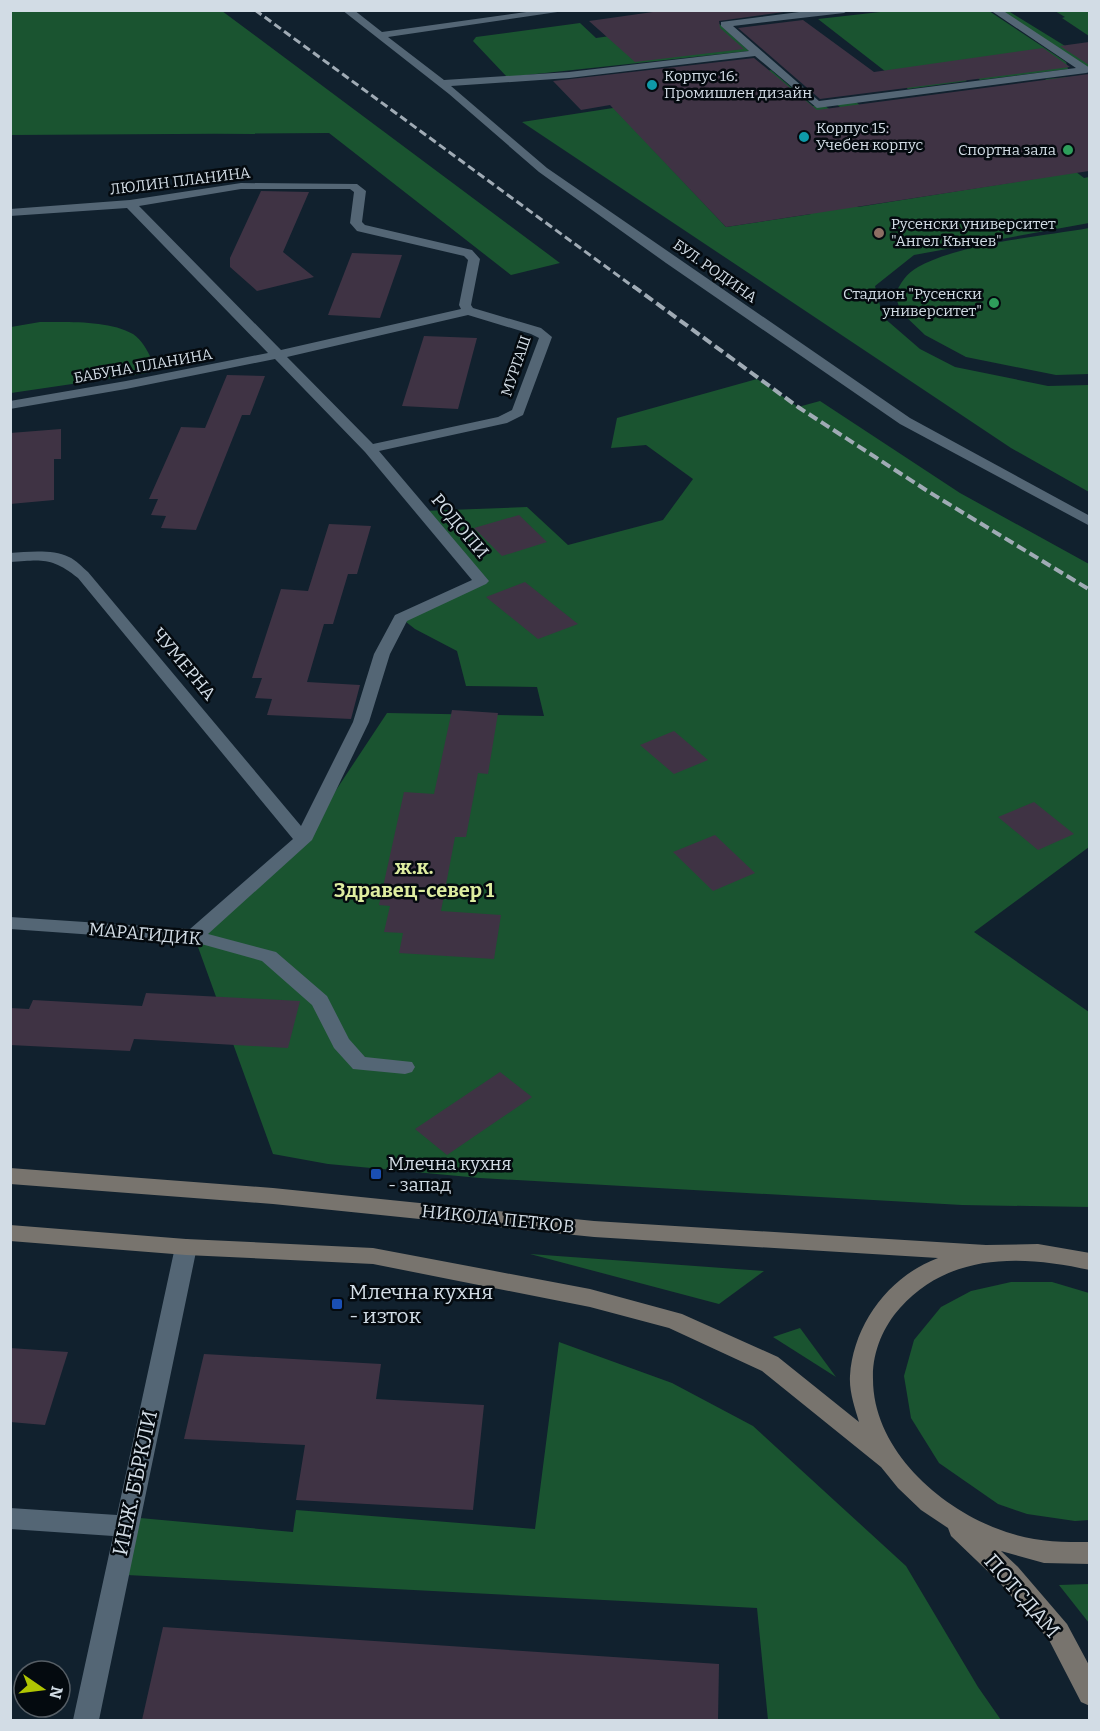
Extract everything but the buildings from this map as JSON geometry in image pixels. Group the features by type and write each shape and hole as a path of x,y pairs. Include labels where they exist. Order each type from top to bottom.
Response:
{"main road":[{"name":"НИКОЛА ПЕТКОВ","path":"10,1176 273,1196 594,1228 986,1253"},
{"path":"10,1233 373,1257 590,1298 674,1320 770,1364 888,1460 911,1486 939,1510 989,1538 1044,1552 1089,1553"},
{"path":"888,1460 868,1419 861,1378 867,1339 886,1306 915,1278 954,1260 986,1253 1020,1251 1089,1256"},
{"path":"1056,1254 1089,1262"},
{"name":"ПОТСДАМ","path":"939,1510 1009,1575 1058,1632 1089,1694"}],"street":[{"name":"БУЛ. РОДИНА","path":"347,10 441,83 543,170 896,415 1089,522"},
{"path":"382,35 566,10"},
{"path":"844,10 724,24 817,105 1088,72"},
{"path":"995,10 1088,72"},
{"path":"441,83 569,75 756,53"},
{"name":"ЛЮЛИН ПЛАНИНА","path":"10,213 130,204 241,186 353,186 360,191 356,223 361,228 452,248 468,253 474,259 465,304 468,311"},
{"name":"РОДОПИ","path":"130,204 370,449 481,581 401,618 382,654 361,722 303,840 194,936"},
{"name":"БАБУНА ПЛАНИНА","path":"10,405 138,385 281,356 468,311"},
{"name":"МУРГАШ","path":"370,449 502,420 518,412 546,337 536,331 468,311"},
{"name":"ЧУМЕРНА","path":"10,558 38,556 63,560 83,575 191,702 303,840"},
{"name":"МАРАГИДИК","path":"10,923 194,936 269,956 320,1001 341,1043 360,1064 405,1067"},
{"name":"ИНЖ. БЪРКЛИ","path":"86,1720 186,1246"},
{"path":"10,1518 126,1526"}],"green space":[{"path":"898,10 989,11 1066,62 1068,69 980,80 971,72 958,74 967,81 908,89 818,19"},
{"path":"10,11 222,11 560,263 511,275 329,133 11,135"},
{"path":"998,11 1013,11 1010,12 1083,57 1081,58 1089,64 1089,72"},
{"path":"1055,11 1089,11 1089,36 1062,18 1065,17"},
{"path":"716,21 749,51 507,77 473,41 476,37 580,23 596,38"},
{"path":"771,70 813,106 824,105 841,118 852,116 836,104 856,102 868,112 1069,97 1045,79 1081,76 1089,81 1089,113 1087,111 1012,123 1084,178 1089,177 1089,223 914,255 875,286 883,317 920,349 955,367 1048,386 1089,385 1089,492 1011,448 522,122 626,106","holes":["646,142 811,213 811,214 726,227","801,156 1052,176 858,207"]},
{"name":"Стадион \"Русенски университет\"","path":"1089,228 1089,374 1056,375 966,357 925,335 901,312 895,295 907,275 918,267 978,246"},
{"path":"40,322 100,324 123,329 142,342 152,360 147,373 11,393 11,327"},
{"path":"757,379 798,407 820,401 960,493 1089,564 1089,847 974,932 1089,1012 1089,1207 962,1205 480,1178 328,1164 273,1154 194,936 303,840 387,713 544,716 537,687 466,686 457,651 415,629 401,618 481,581 423,511 527,507 568,545 663,520 693,479 646,445 611,448 617,418"},
{"path":"530,1254 764,1271 719,1304"},
{"path":"1011,1282 1052,1282 1089,1293 1089,1520 1075,1521 1027,1514 998,1504 939,1463 911,1418 904,1376 914,1340 941,1307 971,1291"},
{"path":"800,1328 836,1377 773,1337"},
{"path":"559,1342 672,1383 753,1426 906,1566 978,1687 1001,1720 768,1720 757,1608 127,1575 140,1518 293,1532 296,1510 535,1529"},
{"path":"1090,1584 1089,1623 1059,1585"}],"railway":[{"path":"255,10 635,288"},
{"path":"633,286 798,407 929,492 1090,590"}],"place":[{"name":"Корпус 16: Промишлен дизайн","path":"652,85"},
{"name":"Корпус 15: Учебен корпус","path":"804,137"},
{"name":"Спортна зала","path":"1068,150"},
{"name":"Русенски университет \"Ангел Кънчев\"","path":"879,233"},
{"name":"Стадион \"Русенски университет\"","path":"994,303"},
{"name":"Млечна кухня - запад","path":"376,1174"},
{"name":"Млечна кухня - изток","path":"337,1304"}],"district":[{"name":"ж.к. Здравец-север 1","path":"414,878"}]}
